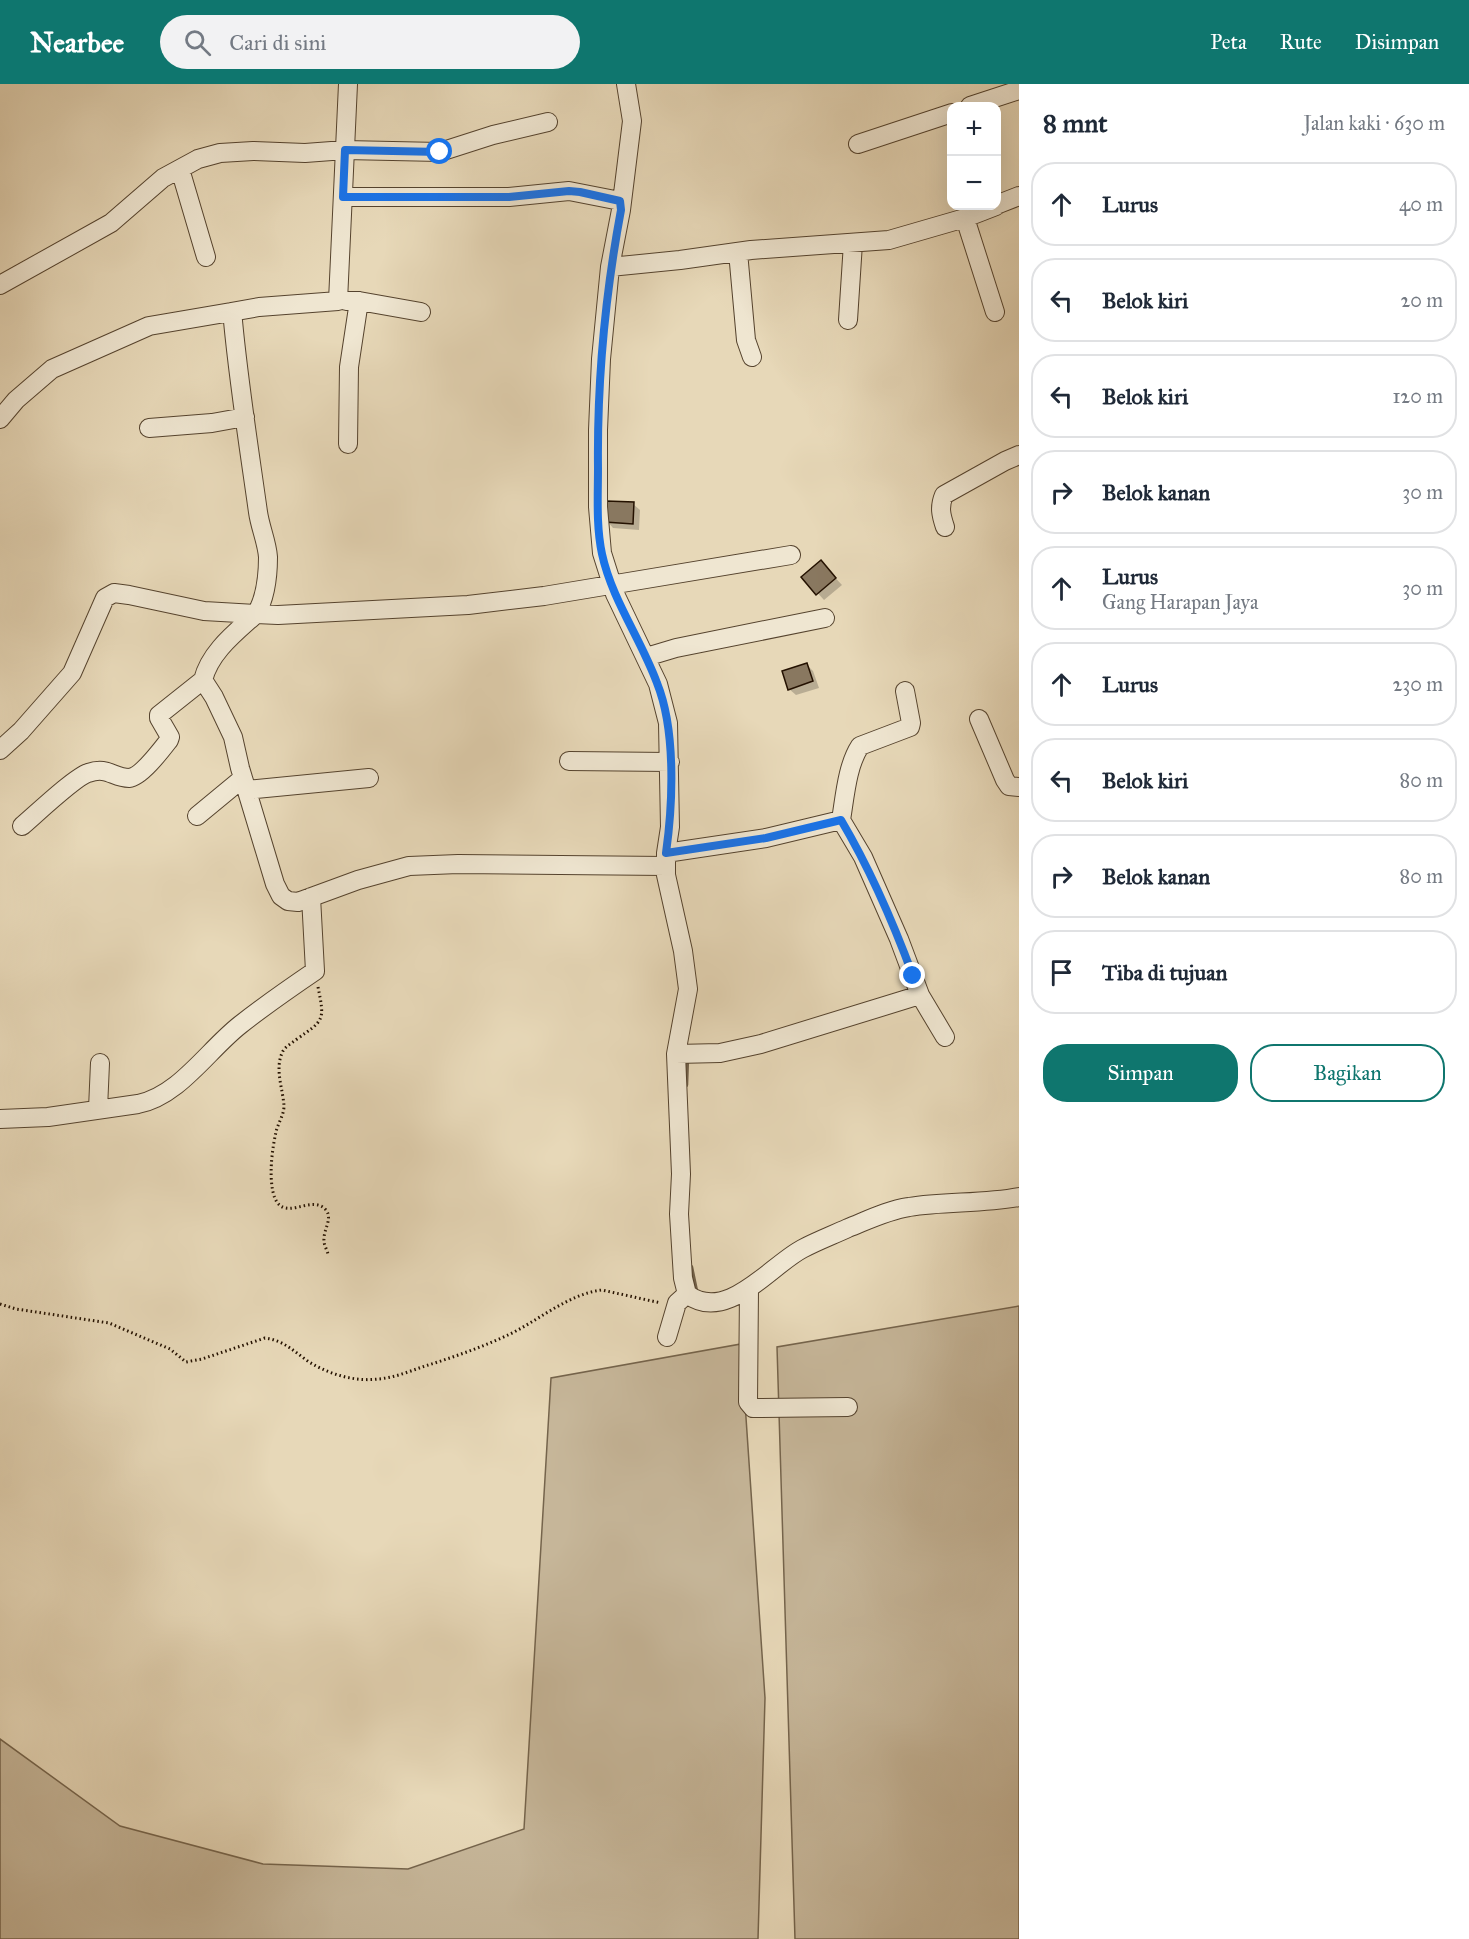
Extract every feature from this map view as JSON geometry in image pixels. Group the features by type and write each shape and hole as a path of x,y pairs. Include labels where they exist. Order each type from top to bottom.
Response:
{"street":[{"path":"339,301 348,84"},
{"path":"626,84 632,121 625,183 620,201 621,210 610,267 603,341 598,418 598,507 602,553 612,583 658,684 668,723 670,827 666,875 683,951 688,989 676,1054 681,1163 679,1214 682,1298 667,1337"},
{"path":"982,102 1019,90"},
{"path":"858,144 947,113"},
{"path":"0,285 111,224 164,178 198,159 220,153 252,151 440,152 493,135 548,122"},
{"path":"180,169 206,257"},
{"path":"343,197 509,197 569,191 620,201"},
{"path":"1001,203 1019,196"},
{"path":"610,267 738,252 889,240 965,218 984,210"},
{"path":"965,218 995,312"},
{"path":"848,320 853,243"},
{"path":"738,252 746,340 752,357"},
{"path":"0,419 15,400 52,369 149,326 259,307 339,301 359,301 421,312"},
{"path":"348,444 349,367 359,301"},
{"path":"22,826 85,773 107,770 129,778 158,756 170,740 159,715 203,680 207,667 226,641 256,614 264,600 268,555 258,515 238,381 231,312"},
{"path":"149,428 212,423 245,417"},
{"path":"945,526 940,513 944,495 1005,460 1019,455"},
{"path":"0,750 21,731 72,673 105,598 114,593 204,611 256,614 300,614 468,605 544,596 791,555"},
{"path":"646,657 676,648 825,618"},
{"path":"203,680 214,697 233,737 275,884 281,896 288,902 298,902 358,880 409,866 666,860 841,820"},
{"path":"905,691 910,727 860,746 851,771 841,820 863,857 899,939 920,995 945,1037"},
{"path":"979,719 1005,780 1009,786 1019,787"},
{"path":"569,761 670,762"},
{"path":"197,816 245,784 369,778"},
{"path":"0,1119 48,1117 138,1104 158,1098 192,1071 238,1026 315,970 311,897"},
{"path":"676,1054 720,1053 761,1044 920,995"},
{"path":"98,1108 99,1064"},
{"path":"682,1298 726,1300 749,1289 801,1249 886,1213 910,1207 1019,1197"},
{"path":"749,1289 748,1402 753,1408 848,1407"}],"path":[{"path":"315,970 323,1010 321,1020 288,1045 283,1052 280,1067 284,1109 276,1132 271,1179 276,1201 282,1208 314,1205 322,1206 327,1211 328,1220 324,1242 328,1254"},
{"path":"0,1304 16,1309 110,1323 170,1349 186,1362 265,1338 275,1340 330,1373 357,1380 379,1380 471,1350 508,1335 579,1296 593,1291 602,1290 670,1305 682,1298"}],"shaded area":[{"path":"1019,1306 1019,1939 795,1939 777,1347"},
{"path":"741,1344 765,1698 758,1939 0,1939 0,1739 120,1826 263,1864 408,1869 524,1829 551,1378"}],"building":[{"path":"606,501 634,502 633,524 605,522"},
{"path":"821,560 836,578 816,595 801,577"},
{"path":"807,663 813,681 788,690 782,671"}],"waterway":[{"path":"686,1085 687,1058"},
{"path":"691,1267 696,1291"}],"route":[{"path":"440,152 345,150 343,197 509,197 569,191 620,201 621,210 610,267 601,359 598,507 602,553 615,594 658,684 668,723 670,827 666,853 766,838 841,820 863,857 913,976"}]}
